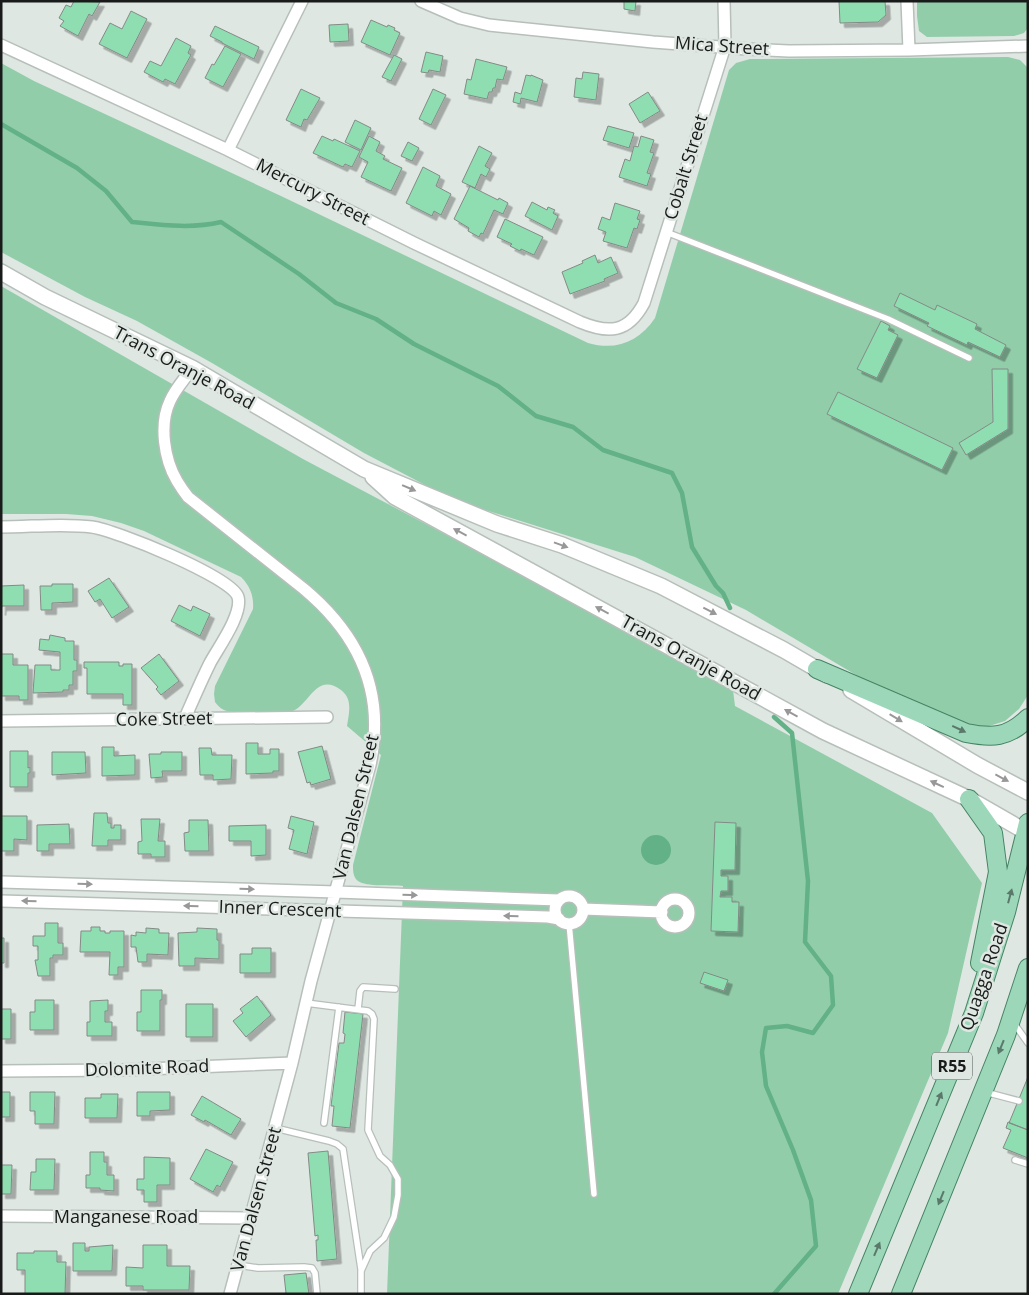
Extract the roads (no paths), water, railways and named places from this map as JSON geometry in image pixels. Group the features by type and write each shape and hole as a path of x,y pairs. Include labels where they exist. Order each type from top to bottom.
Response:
{"main road":[{"name":"Trans Oranje Road","path":"1,272 45,296 192,368 364,469 497,524 562,545 661,586 732,622 817,669 914,728 1028,792"},
{"name":"Trans Oranje Road","path":"364,469 395,497 823,731 969,799 1027,829"},
{"path":"817,669 966,733 982,736 1000,736 1014,730 1028,718"},
{"path":"969,799 993,833 998,872 981,958 974,1013"},
{"name":"Quagga Road","path":"858,1294 974,1013 1006,912 1027,829"},
{"name":"R55","path":"901,1294 984,1091 1028,968"}],"street":[{"path":"228,150 302,1"},
{"name":"Mica Street","path":"421,1 460,18 489,25 653,42 789,51 1028,46"},
{"name":"Cobalt Street","path":"626,325 634,320 644,303 725,46 724,1"},
{"path":"907,1 908,50"},
{"name":"Mercury Street","path":"1,46 228,150 414,243 580,322 610,330 626,325"},
{"name":"Van Dalsen Street","path":"192,368 171,399 165,417 166,453 177,481 188,497 318,601 352,641 370,688 375,722 373,750 230,1294"},
{"path":"1,527 82,526 108,530 207,572 222,581 236,594 238,604 232,623 211,662 185,718"},
{"name":"Coke Street","path":"1,721 328,717"},
{"name":"Inner Crescent","path":"1,882 559,900"},
{"path":"567,896 580,901 583,909 580,918 573,923 564,921 556,909 559,900 567,896"},
{"name":"Inner Crescent","path":"1,901 548,917 564,921"},
{"path":"583,909 662,912"},
{"name":"Dolomite Road","path":"1,1070 122,1070 292,1063"},
{"name":"Manganese Road","path":"1,1216 251,1218"}],"lane":[{"path":"666,232 888,319 969,358"},
{"path":"564,921 594,1194"},
{"path":"358,1009 360,991 363,986 395,989"},
{"path":"306,1003 368,1011 374,1018 368,1130 380,1156 390,1165 398,1179 394,1217 384,1238 370,1251 361,1272"},
{"path":"324,1123 339,1007"},
{"path":"1011,1019 1028,1043"},
{"path":"984,1091 1019,1100"},
{"path":"275,1128 330,1141 343,1149 361,1272 361,1294"},
{"path":"1015,1160 1028,1164"},
{"path":"238,1264 258,1268 312,1268 315,1273 317,1294"}],"waterway":[{"path":"1,124 77,168 106,191 132,222 188,226 221,222 299,274 336,303 376,319 414,344 498,386 536,416 573,427 603,450 672,473 682,493 692,547 716,586 723,593 730,608"},
{"path":"774,717 792,733 808,881 805,942 831,976 833,1005 813,1033 787,1026 766,1028 762,1052 766,1086 793,1150 811,1200 816,1246 774,1294"}]}
